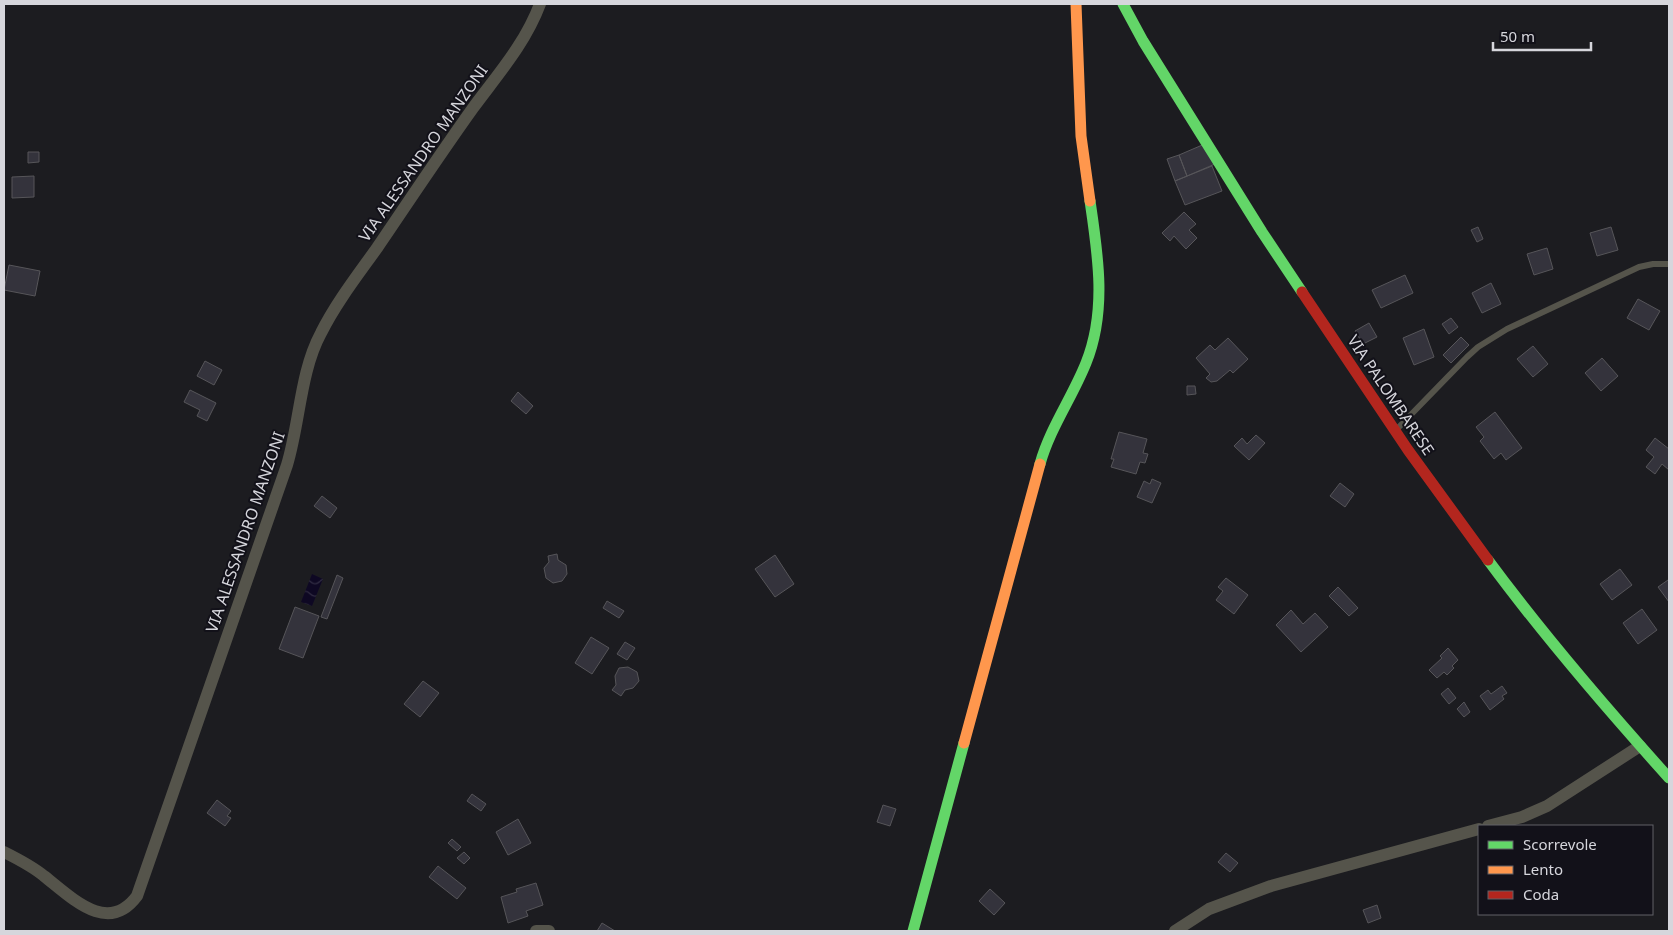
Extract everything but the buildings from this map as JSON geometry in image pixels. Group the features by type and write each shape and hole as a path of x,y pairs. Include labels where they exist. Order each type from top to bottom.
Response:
{"street":[{"name":"VIA ALESSANDRO MANZONI","path":"4,852 26,863 45,876 83,913 97,923 108,924 114,922 125,915 132,906 290,456 308,366 317,341 336,308 439,157 521,44 530,29 540,4"},
{"path":"913,931 1043,453 1054,424 1087,360 1095,334 1099,308 1099,257 1081,130 1076,4"},
{"name":"VIA PALOMBARESE","path":"1123,4 1143,41 1247,208 1395,431 1515,597 1669,778"},
{"path":"1492,825 1522,817 1547,806 1640,746"},
{"path":"1175,931 1210,910 1271,886 1478,829"},
{"path":"536,931 549,931"}],"lane":[{"path":"1395,431 1467,357 1500,332 1639,267 1653,264 1669,264"}],"water":[{"path":"312,574 323,579 312,606 301,602"}],"traffic: fast":[{"path":"1123,4 1143,41 1262,232 1302,292"},
{"path":"1040,464 1049,438 1086,363 1097,323 1099,303 1098,262 1090,201"},
{"path":"1488,560 1576,671 1669,778"},
{"path":"913,931 964,743"}],"traffic: slow":[{"path":"1076,4 1081,136 1090,201"},
{"path":"964,743 1040,464"}],"traffic: jam":[{"path":"1302,292 1408,450 1488,560"}]}
